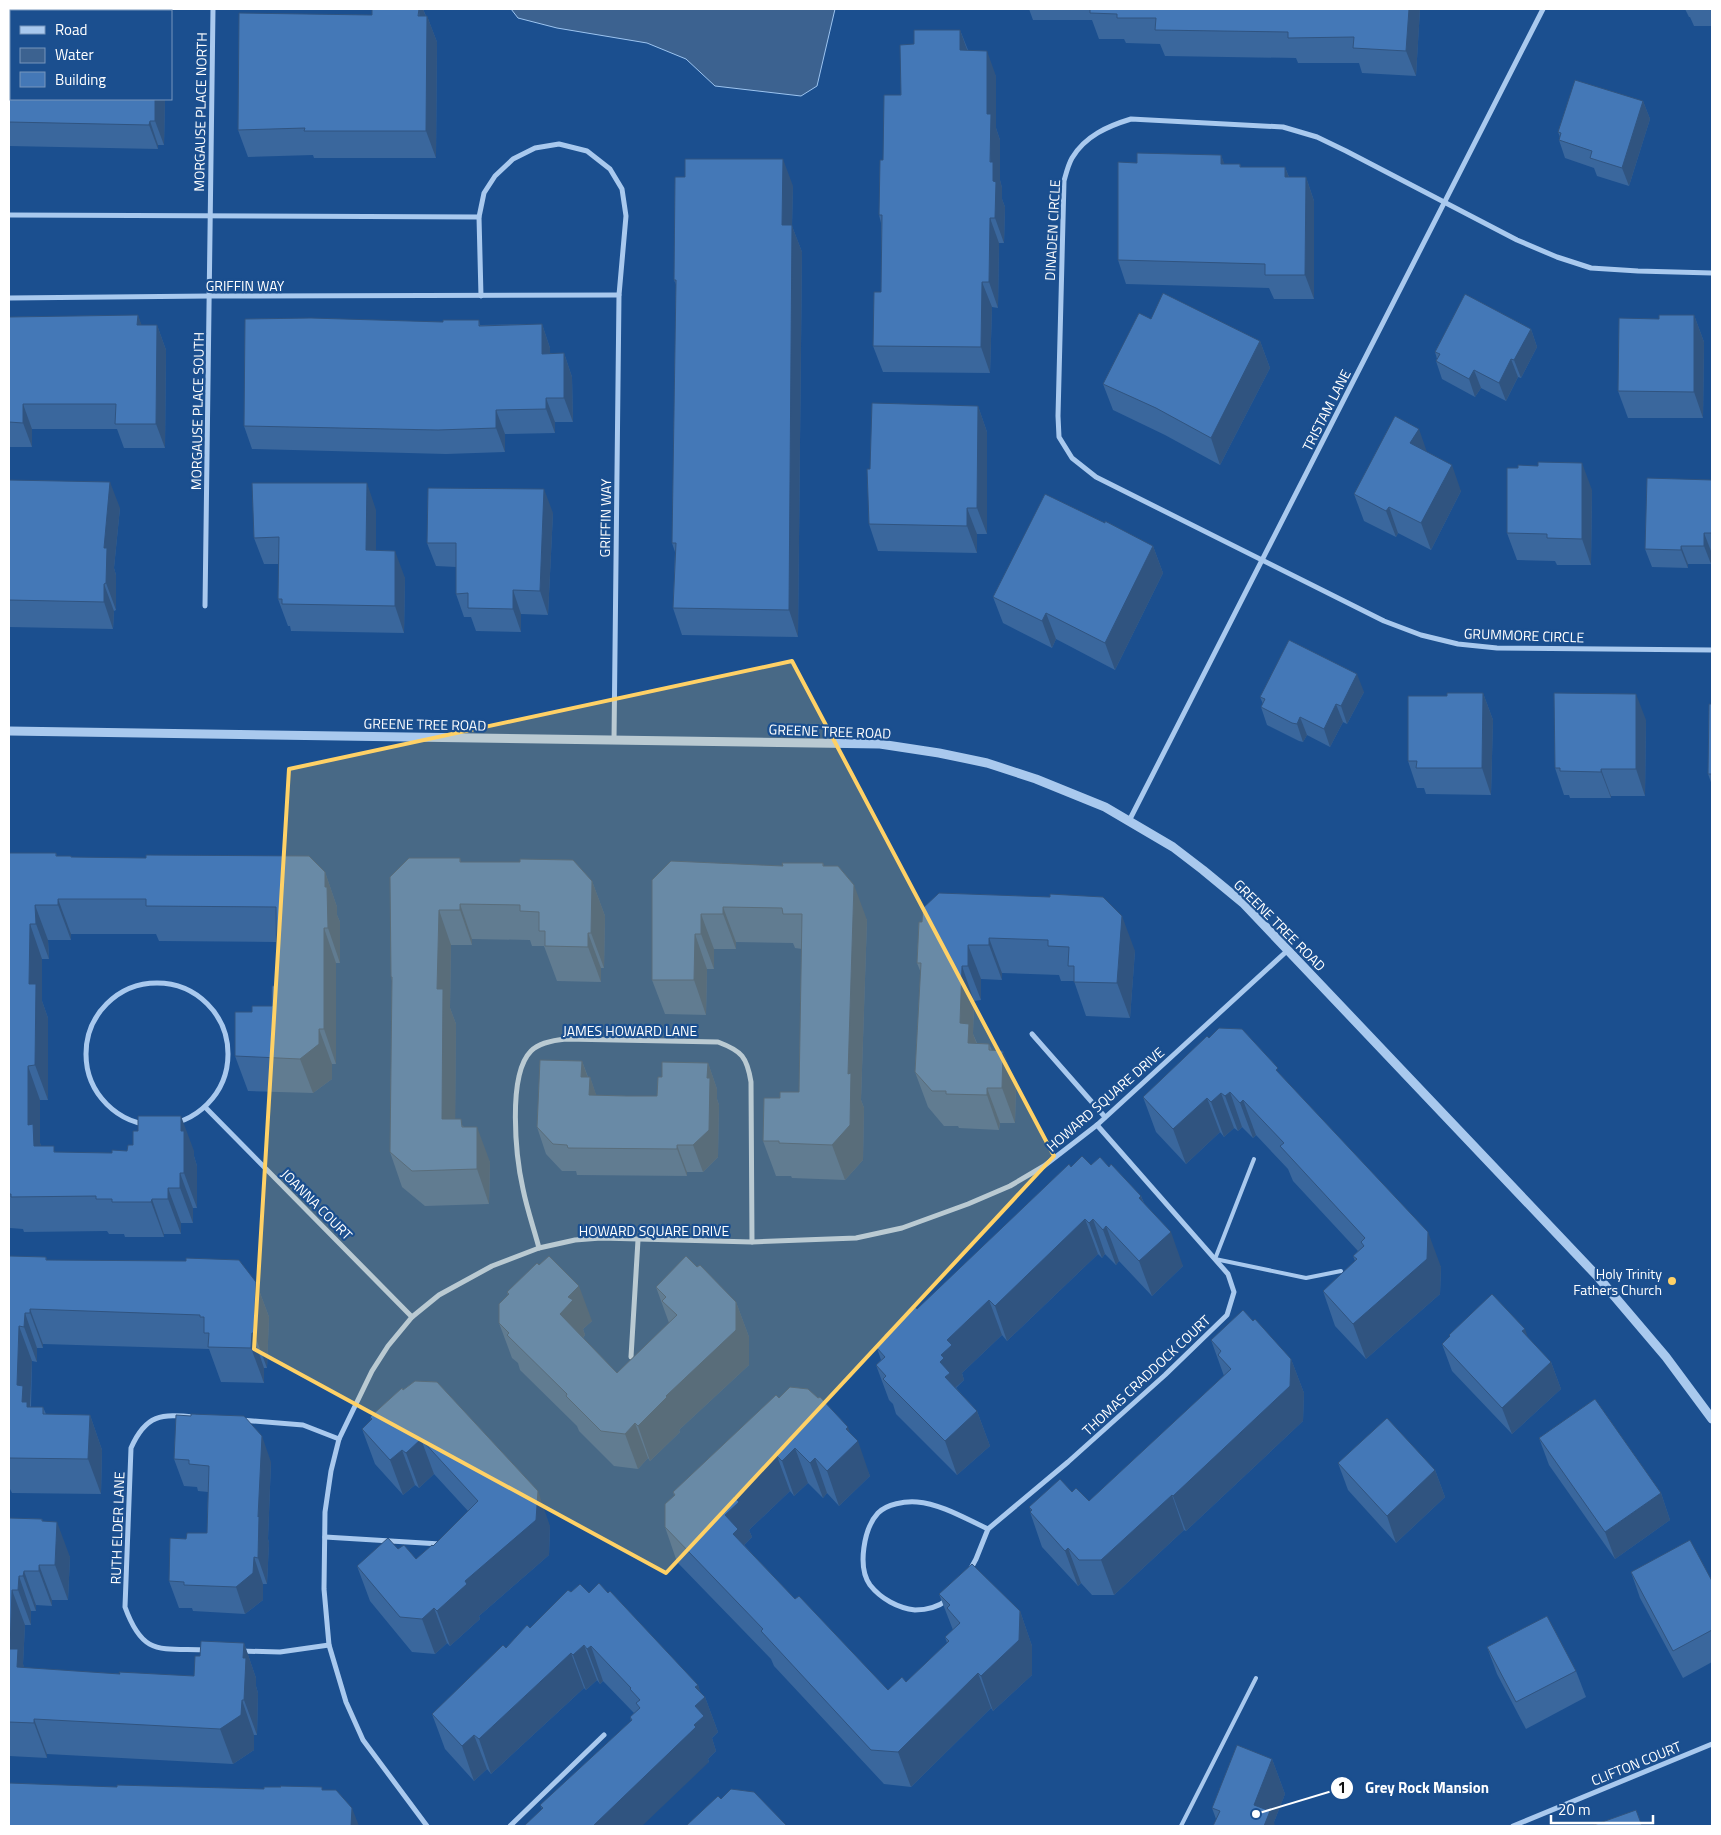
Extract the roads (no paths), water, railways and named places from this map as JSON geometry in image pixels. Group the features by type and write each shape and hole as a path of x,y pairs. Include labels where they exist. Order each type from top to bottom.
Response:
{"street":[{"name":"MORGAUSE PLACE NORTH","path":"210,216 213,9"},
{"name":"TRISTAM LANE","path":"1129,821 1543,9"},
{"name":"DINADEN CIRCLE","path":"1262,560 1096,477 1072,458 1059,437 1064,181 1072,158 1088,138 1111,125 1131,119 1283,127 1318,137 1444,202"},
{"name":"GRIFFIN WAY","path":"481,296 479,217 484,193 495,176 514,160 535,148 559,144 588,152 610,168 622,189 626,216 619,295 614,740"},
{"path":"1444,202 1517,240 1557,257 1590,268 1712,273"},
{"path":"9,215 479,217"},
{"name":"MORGAUSE PLACE SOUTH","path":"205,606 210,216"},
{"name":"GRIFFIN WAY","path":"9,298 619,295"},
{"name":"GRUMMORE CIRCLE","path":"1262,560 1384,621 1422,635 1458,644 1497,648 1712,650"},
{"name":"GREENE TREE ROAD","path":"9,731 880,744 939,752 987,763 1036,779 1105,806 1174,847 1243,903 1598,1277 1666,1357 1712,1419"},
{"name":"HOWARD SQUARE DRIVE","path":"427,1826 363,1740 346,1702 330,1645 324,1589 326,1512 331,1471 339,1439 372,1371 388,1346 412,1317 439,1295 492,1266 539,1248 575,1240 601,1238 794,1242 856,1238 902,1228 968,1204 1010,1186 1044,1166 1097,1125 1288,950"},
{"path":"146,982 177,985 207,1002 223,1027 228,1052 223,1081 205,1107 178,1123 145,1125 109,1109 88,1077 89,1027 112,996 146,982"},
{"path":"1032,1034 1105,1117"},
{"name":"JAMES HOWARD LANE","path":"539,1248 523,1190 518,1157 515,1107 518,1081 522,1064 531,1050 549,1041 566,1038 718,1042 733,1047 741,1054 748,1066 751,1082 752,1242"},
{"name":"JOANNA COURT","path":"205,1107 412,1317"},
{"name":"THOMAS CRADDOCK COURT","path":"968,1573 988,1529 1068,1462 1166,1375 1227,1315 1234,1292 1228,1274 1097,1125"},
{"path":"631,1357 638,1240"},
{"name":"RUTH ELDER LANE","path":"199,1417 171,1415 151,1420 139,1431 131,1448 125,1607 132,1628 143,1641 158,1648 214,1650"},
{"path":"237,1420 304,1425 339,1439"},
{"path":"949,1598 925,1610 904,1609 885,1600 869,1583 864,1564 864,1544 879,1512 893,1504 916,1502 939,1506 988,1529"},
{"path":"325,1537 440,1544"},
{"path":"233,1650 280,1652 330,1645"},
{"path":"510,1826 604,1735"},
{"name":"CLIFTON COURT","path":"1513,1826 1712,1744"}],"lane":[{"path":"1254,1160 1215,1259 1306,1278 1341,1271"},
{"path":"1181,1826 1256,1678"}],"water":[{"path":"511,9 835,9 817,86 801,96 715,86 686,59 647,43 557,28 518,18"}],"place":[{"name":"Holy Trinity Fathers Church","path":"1672,1281"},
{"name":"Grey Rock Mansion","path":"1256,1814"}]}
